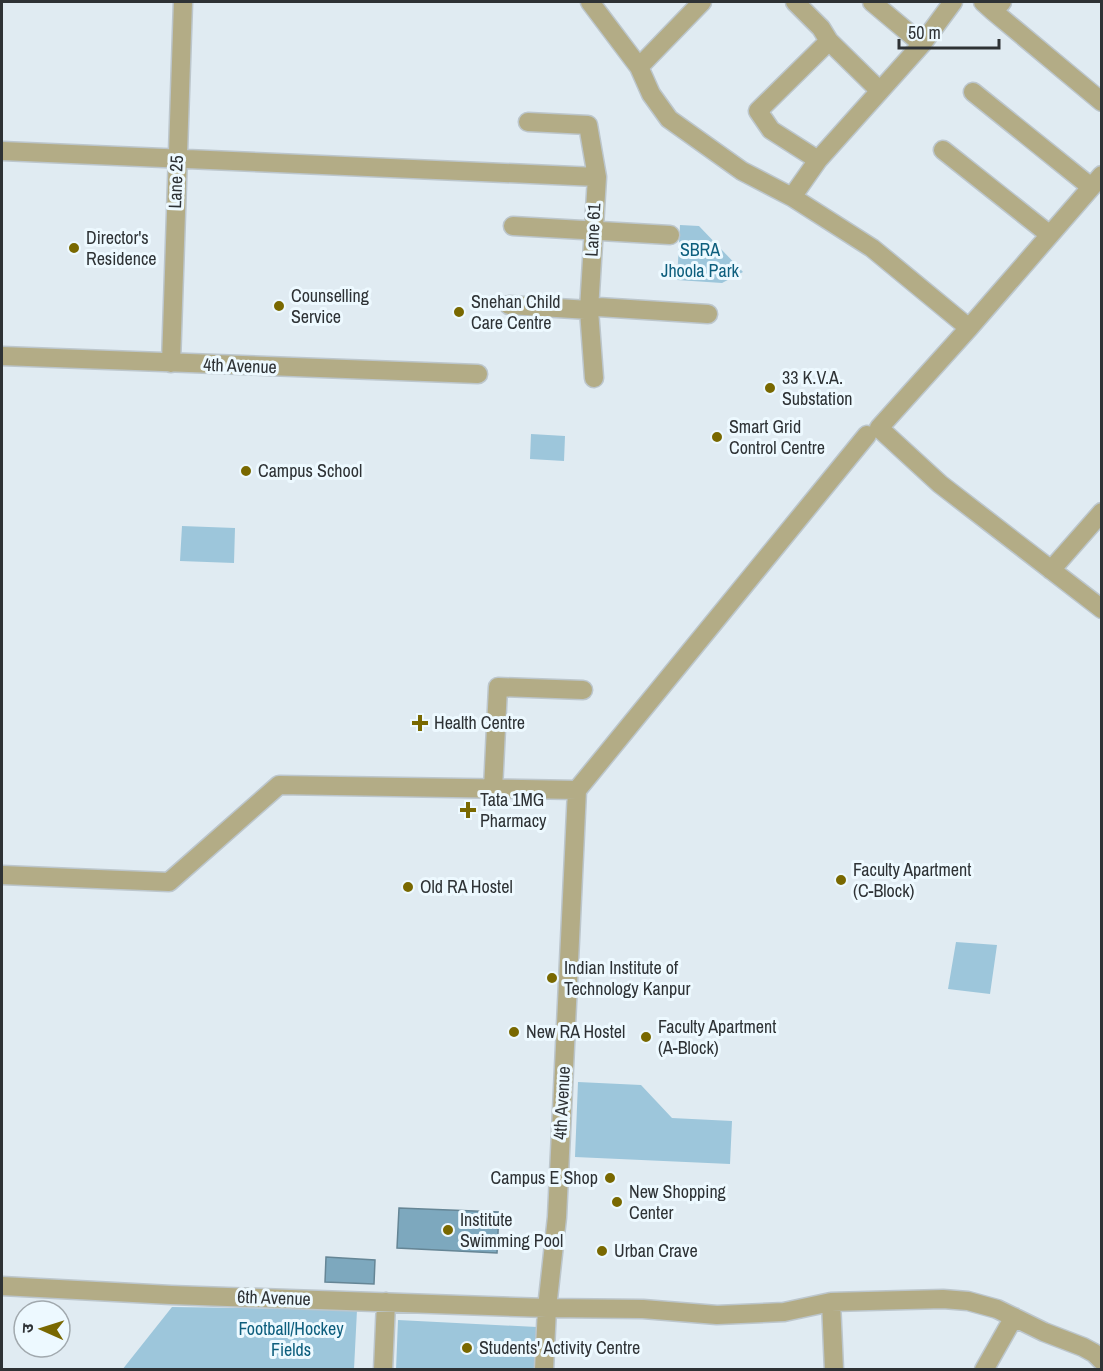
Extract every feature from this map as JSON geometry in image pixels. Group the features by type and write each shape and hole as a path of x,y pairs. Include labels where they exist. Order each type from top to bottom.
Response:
{"street":[{"name":"Lane 25","path":"171,363 183,2"},
{"path":"590,2 639,67 651,94 669,119 742,171 792,196 872,248 969,328"},
{"path":"639,67 702,2"},
{"path":"795,2 821,28 829,41 880,92"},
{"path":"872,2 922,44"},
{"path":"792,196 818,160 922,44 953,2"},
{"path":"993,5 1101,102"},
{"path":"818,160 771,130 758,111 829,41"},
{"path":"973,92 1096,181 879,428 940,484 1101,609"},
{"path":"528,122 588,125 597,177"},
{"path":"943,150 1050,236"},
{"name":"Lane 61","path":"2,151 597,177 589,310 594,378"},
{"path":"513,226 670,235"},
{"path":"509,305 589,310 598,307 708,314"},
{"name":"4th Avenue","path":"2,356 478,374"},
{"path":"2,875 169,882 279,785 577,790 867,435"},
{"path":"1051,570 1101,512"},
{"path":"493,789 498,687 583,690"},
{"name":"4th Avenue","path":"544,1370 547,1308 557,1217 577,790"},
{"name":"6th Avenue","path":"2,1286 171,1295 547,1308 642,1309 717,1315 784,1312 831,1302 943,1299 968,1301 997,1309 1099,1353"},
{"path":"383,1370 386,1302"},
{"path":"831,1302 834,1370"},
{"path":"984,1370 1014,1317"}],"green space":[{"name":"SBRA Jhoola Park","path":"680,225 699,226 743,272 722,283 677,280"},
{"path":"531,434 565,436 564,461 530,459"},
{"path":"182,526 235,528 234,563 180,561"},
{"path":"956,942 997,945 990,994 948,989"},
{"path":"578,1082 641,1085 672,1118 732,1121 730,1164 575,1157"},
{"name":"Football/Hockey Fields","path":"172,1307 357,1310 354,1369 122,1370"},
{"name":"Students' Activity Centre","path":"398,1320 537,1327 536,1369 396,1370"}],"shaded area":[{"name":"Institute Swimming Pool","path":"399,1208 499,1212 497,1253 397,1248"},
{"path":"326,1257 375,1260 374,1284 325,1282"}],"place":[{"name":"Director's Residence","path":"74,248"},
{"name":"Counselling Service","path":"279,306"},
{"name":"Snehan Child Care Centre","path":"459,312"},
{"name":"33 K.V.A. Substation","path":"770,388"},
{"name":"Smart Grid Control Centre","path":"717,437"},
{"name":"Campus School","path":"246,471"},
{"name":"Health Centre","path":"420,723"},
{"name":"Tata 1MG Pharmacy","path":"468,810"},
{"name":"Faculty Apartment (C-Block)","path":"841,880"},
{"name":"Old RA Hostel","path":"408,887"},
{"name":"Indian Institute of Technology Kanpur","path":"552,978"},
{"name":"New RA Hostel","path":"514,1032"},
{"name":"Faculty Apartment (A-Block)","path":"646,1037"},
{"name":"Campus E Shop","path":"610,1178"},
{"name":"New Shopping Center","path":"617,1202"},
{"name":"Institute Swimming Pool","path":"448,1230"},
{"name":"Urban Crave","path":"602,1251"},
{"name":"Students' Activity Centre","path":"467,1348"}]}
